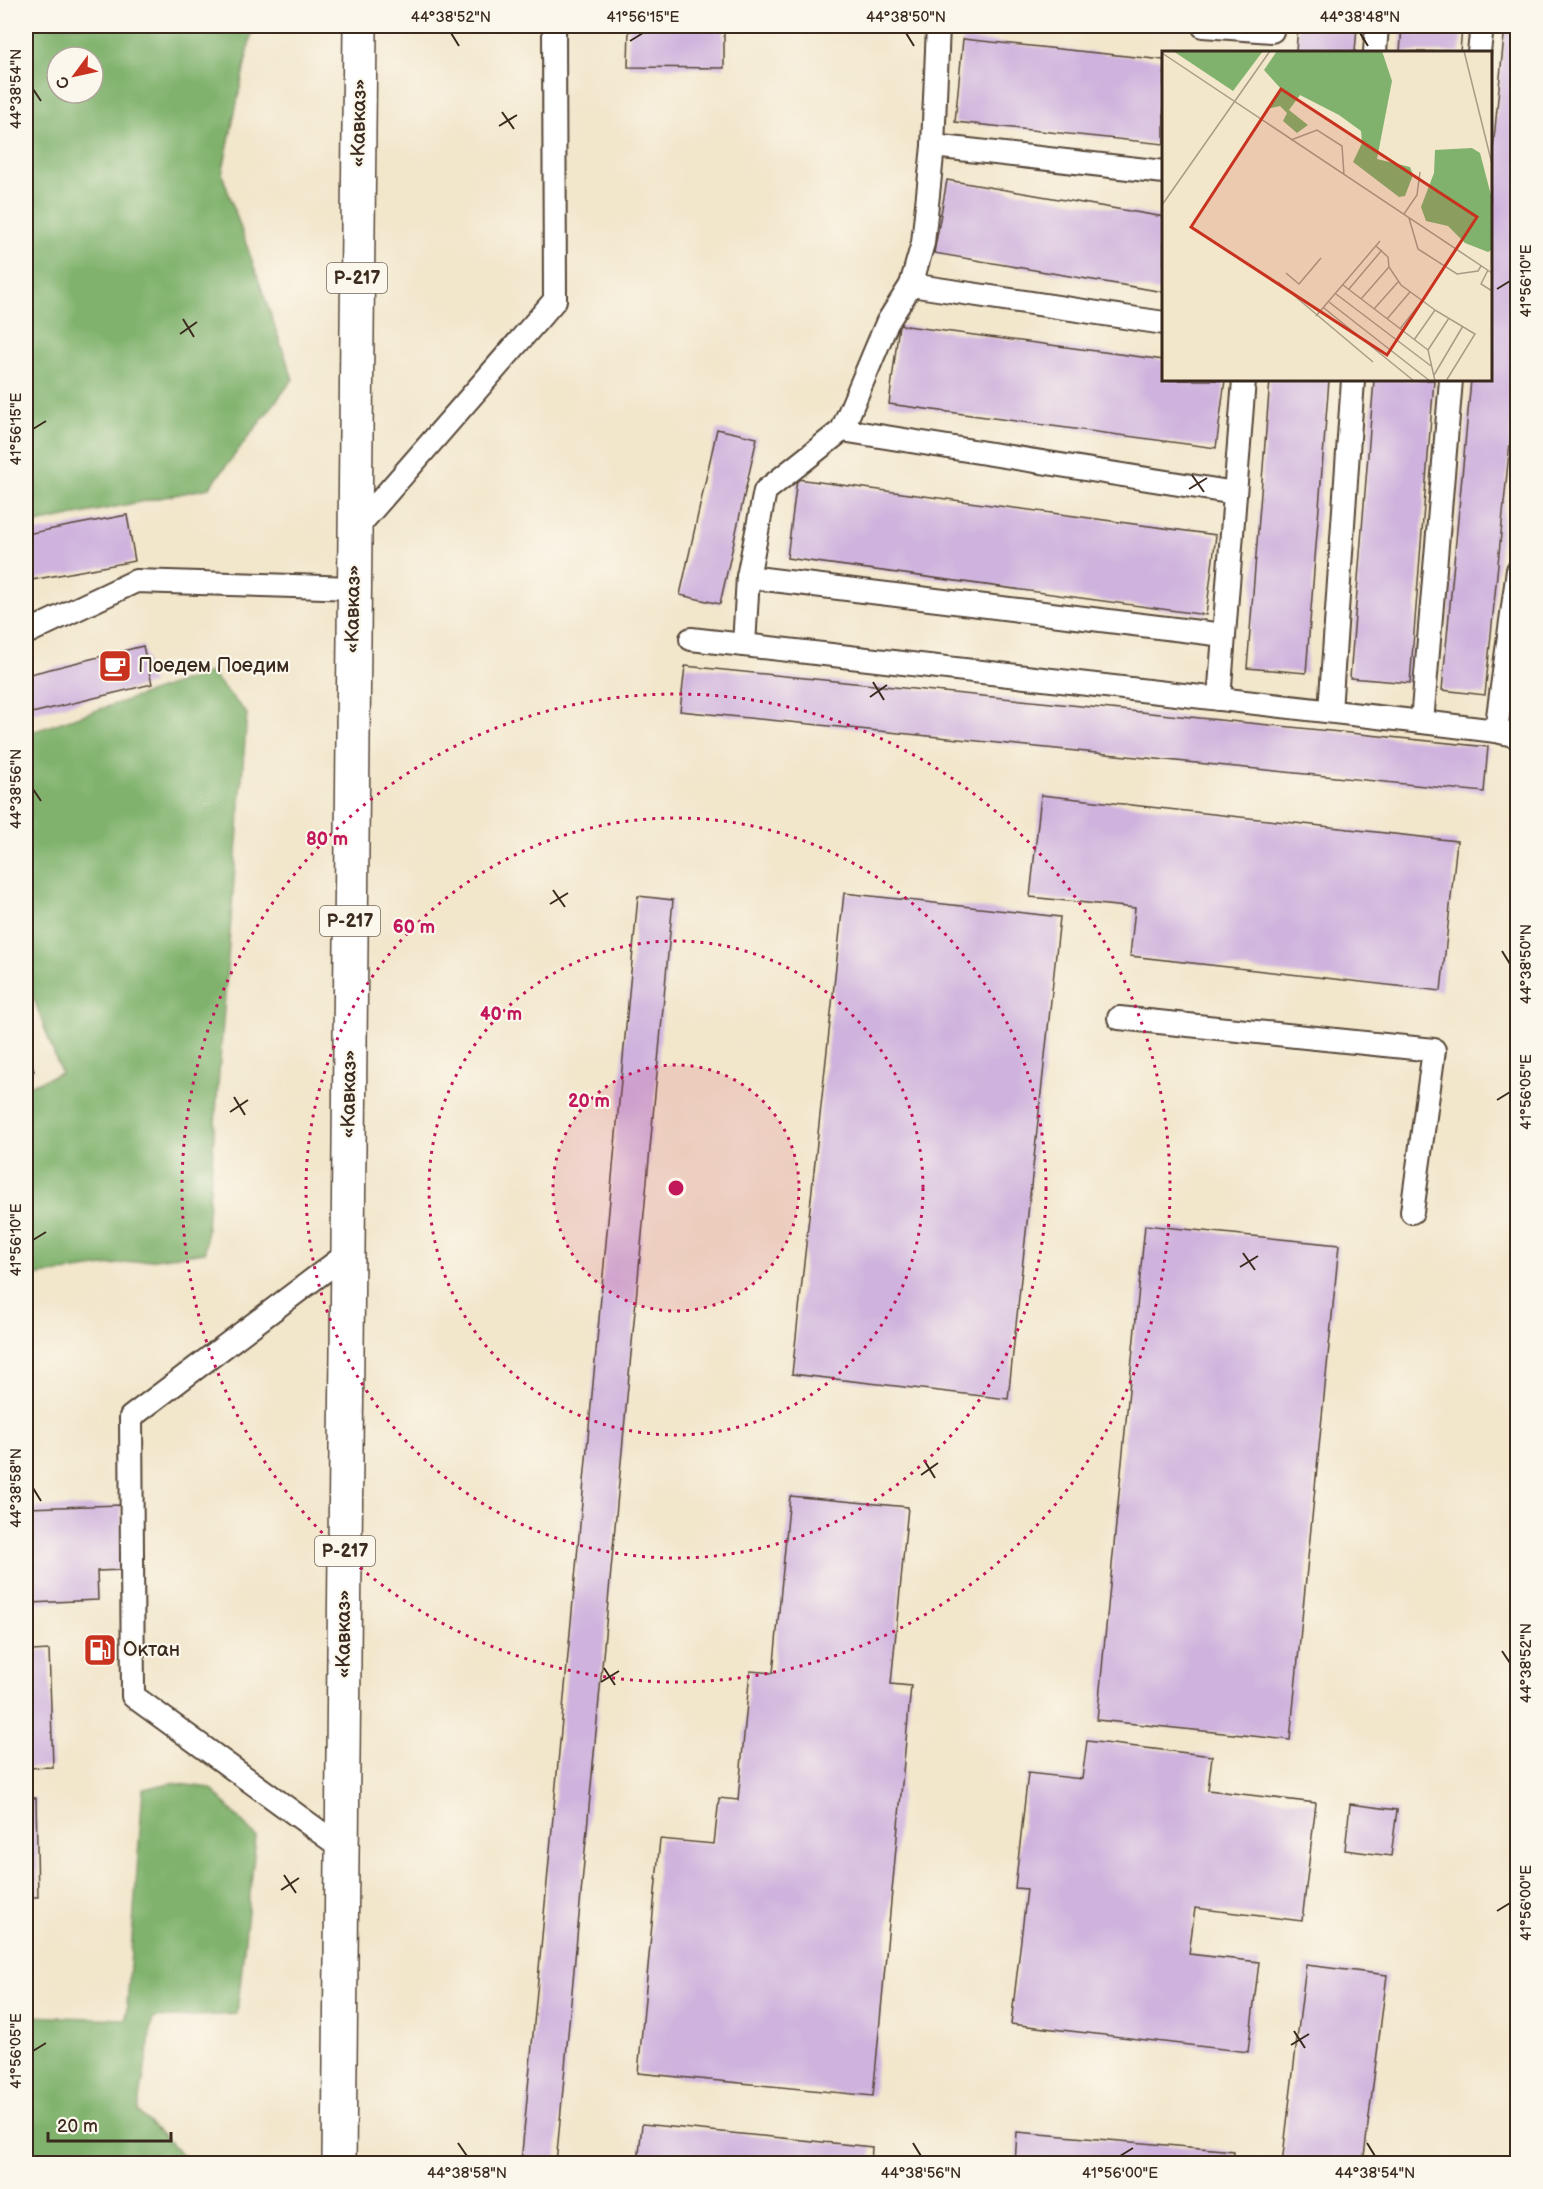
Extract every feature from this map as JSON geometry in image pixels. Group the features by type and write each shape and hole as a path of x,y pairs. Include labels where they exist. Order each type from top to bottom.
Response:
{"highway":[{"name":"«Кавказ»","path":"339,2163 360,26"}],"lane":[{"path":"354,531 555,300 554,26"},
{"path":"744,645 748,577 765,492 842,430 887,323 911,285 923,243 933,146 938,26"},
{"path":"1203,26 1271,36"},
{"path":"1376,51 1377,26"},
{"path":"1479,51 1482,26"},
{"path":"933,146 1162,172"},
{"path":"911,285 1162,323"},
{"path":"1220,699 1244,381"},
{"path":"1330,711 1353,381"},
{"path":"1422,722 1451,381"},
{"path":"842,430 1235,493"},
{"path":"690,639 1330,711 1507,734 1518,570"},
{"path":"748,577 1224,635"},
{"path":"26,633 136,581 354,588"},
{"path":"1119,1018 1434,1050 1412,1212"},
{"path":"342,1848 133,1696 131,1418 347,1254"}],"green space":[{"path":"26,26 253,26 222,174 293,379 209,488 26,525"},
{"path":"210,672 247,714 205,1252 26,1277 26,1087 61,1073 26,977 26,729 32,732"},
{"path":"170,1783 211,1788 256,1837 237,2014 153,2018 138,2112 191,2163 26,2163 26,2016 126,2019 143,1789"}],"building":[{"path":"629,26 724,26 724,68 628,67"},
{"path":"1298,26 1357,26 1355,51 1296,51"},
{"path":"1402,26 1462,26 1460,51 1400,51"},
{"path":"1505,26 1518,26 1518,362 1485,695 1442,690 1471,381 1492,381 1492,159"},
{"path":"963,39 1162,60 1162,144 955,122"},
{"path":"947,180 1162,217 1162,292 934,253"},
{"path":"899,325 1162,360 1162,381 1225,381 1216,448 889,404"},
{"path":"1270,381 1329,381 1306,673 1247,668"},
{"path":"1374,381 1434,381 1410,683 1350,678"},
{"path":"717,429 757,438 720,604 680,595"},
{"path":"797,479 1216,535 1206,615 787,558"},
{"path":"127,515 135,561 26,581 26,534"},
{"path":"143,646 152,684 32,713 26,675"},
{"path":"685,666 1488,747 1484,792 680,711"},
{"path":"1041,795 1457,841 1441,991 1130,956 1135,908 1030,897"},
{"path":"844,893 1060,917 1008,1399 792,1374"},
{"path":"638,896 673,900 556,2164 521,2164"},
{"path":"26,1050 34,1071 26,1074"},
{"path":"1145,1225 1339,1245 1290,1740 1097,1720"},
{"path":"790,1496 908,1507 891,1684 911,1686 873,2096 638,2073 660,1839 714,1844 719,1798 738,1800 750,1671 773,1673"},
{"path":"121,1505 123,1570 97,1571 98,1600 30,1603 32,1651 49,1650 53,1767 26,1768 26,1508"},
{"path":"1087,1741 1212,1756 1208,1790 1316,1803 1302,1921 1195,1908 1189,1954 1259,1962 1248,2052 1011,2024 1027,1889 1015,1888 1028,1773 1082,1779"},
{"path":"26,1798 36,1798 38,1897 26,1897"},
{"path":"1350,1804 1397,1810 1391,1856 1345,1850"},
{"path":"1306,1965 1387,1975 1363,2164 1282,2164"},
{"path":"642,2124 872,2147 871,2164 638,2164"},
{"path":"1017,2132 1234,2151 1233,2164 1015,2164"}],"place":[{"name":"Поедем Поедим","path":"115,666"},
{"name":"Октан","path":"100,1650"}]}
